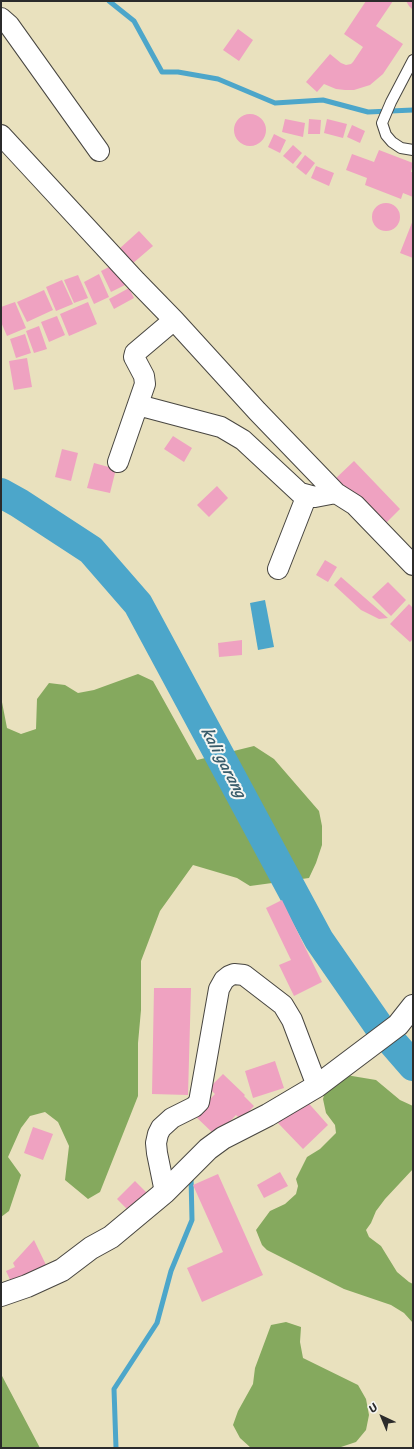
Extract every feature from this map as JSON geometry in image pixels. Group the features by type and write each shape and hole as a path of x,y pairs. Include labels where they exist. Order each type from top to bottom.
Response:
{"street":[{"path":"1,18 9,25 99,151"},
{"path":"1,135 257,411 336,493 355,505 413,565"},
{"path":"118,462 145,384 144,376 134,357 135,352 174,320"},
{"path":"138,404 221,426 243,440 300,493 315,497 336,493"},
{"path":"278,569 307,495"},
{"path":"165,1192 157,1153 156,1143 158,1134 161,1128 172,1118 194,1107 199,1102 219,988 224,980 229,976 234,974 244,975 283,1005 292,1020 315,1080"},
{"path":"1,1295 27,1286 62,1270 91,1248 112,1237 165,1192 208,1149 223,1138 268,1115 315,1080 350,1061 398,1025 413,1006"}],"lane":[{"path":"413,60 390,102 382,123 386,135 392,142 401,148 413,150"}],"green space":[{"path":"138,674 153,681 197,760 254,746 274,759 319,811 322,826 322,845 309,878 250,886 237,878 193,865 160,911 141,961 138,1096 100,1192 88,1199 65,1180 69,1146 58,1122 45,1112 30,1116 21,1128 8,1157 21,1175 9,1211 1,1217 1,697 7,728 21,734 36,729 37,699 49,683 65,685 78,693 94,690"},
{"path":"346,1075 376,1080 400,1100 413,1106 413,1169 385,1199 376,1211 366,1230 369,1237 381,1246 397,1272 413,1284 413,1323 404,1313 391,1305 344,1289 267,1250 262,1245 256,1230 270,1211 285,1204 296,1194 298,1186 296,1179 307,1157 320,1149 336,1133 335,1125 326,1113 323,1099 325,1092"},
{"path":"286,1322 301,1327 300,1342 303,1358 358,1385 366,1399 369,1415 366,1430 356,1442 338,1448 251,1448 240,1438 233,1425 238,1411 253,1384 255,1368 271,1325"},
{"path":"1,1374 40,1448 1,1448"}],"water":[{"path":"265,600 274,647 258,650 250,603"}],"building":[{"path":"366,1 393,1 376,26 403,44 383,74 370,85 354,90 345,90 336,89 324,84 317,92 306,82 330,54 341,63 346,65 351,64 363,47 344,34"},
{"path":"406,1 413,1 413,10 409,6"},
{"path":"238,29 253,40 239,61 223,50"},
{"path":"250,114 256,115 263,121 266,130 265,136 259,143 250,146 244,145 237,139 234,130 235,124 241,117"},
{"path":"285,119 305,123 303,137 282,132"},
{"path":"309,119 321,120 320,134 308,134"},
{"path":"327,119 347,124 343,138 324,133"},
{"path":"352,125 365,131 360,143 347,137"},
{"path":"274,134 286,140 280,153 268,147"},
{"path":"293,145 302,153 293,164 283,156"},
{"path":"379,150 413,163 411,172 413,172 413,197 403,193 401,199 365,185 367,178 346,170 352,154 374,162"},
{"path":"305,155 315,163 306,175 296,167"},
{"path":"316,166 334,173 329,186 311,178"},
{"path":"386,203 396,207 400,217 396,227 386,231 376,227 372,217 376,207"},
{"path":"413,220 413,258 400,253"},
{"path":"139,231 153,246 132,264 119,249"},
{"path":"117,263 127,284 111,292 101,271"},
{"path":"99,274 109,297 94,304 84,282"},
{"path":"78,275 88,298 74,303 64,280"},
{"path":"62,280 73,304 56,311 46,287"},
{"path":"129,288 134,298 114,309 109,299"},
{"path":"44,290 53,310 27,322 17,302"},
{"path":"15,302 26,328 7,336 1,322 1,307"},
{"path":"88,302 97,324 69,336 60,314"},
{"path":"57,316 65,335 49,342 41,322"},
{"path":"39,326 47,349 34,353 26,331"},
{"path":"25,334 31,353 16,358 10,339"},
{"path":"27,358 32,387 14,390 9,361"},
{"path":"173,436 192,448 184,462 164,449"},
{"path":"62,449 78,453 71,481 55,477"},
{"path":"354,461 400,509 380,529 334,480"},
{"path":"94,463 116,469 110,493 87,488"},
{"path":"217,486 228,498 209,517 197,505"},
{"path":"325,560 337,567 328,582 316,575"},
{"path":"341,577 388,618 379,619 361,610 334,585"},
{"path":"388,582 406,600 391,616 372,597"},
{"path":"409,604 413,608 413,639 410,642 390,624"},
{"path":"242,640 242,655 219,657 218,643"},
{"path":"282,900 322,982 294,996 279,965 291,960 266,908"},
{"path":"154,988 191,988 188,1095 152,1094"},
{"path":"275,1061 284,1088 253,1098 245,1071"},
{"path":"223,1074 254,1106 241,1120 236,1115 216,1136 194,1115 215,1094 209,1088"},
{"path":"304,1098 328,1125 303,1149 278,1123"},
{"path":"33,1127 53,1134 43,1160 24,1153"},
{"path":"280,1172 288,1186 264,1198 257,1185"},
{"path":"218,1174 263,1275 202,1302 187,1268 223,1252 193,1185"},
{"path":"135,1181 149,1195 130,1212 117,1199"},
{"path":"34,1240 47,1267 12,1284 6,1271 15,1267 13,1263"}],"waterway":[{"path":"109,1 134,21 162,72 178,72 218,79 275,103 323,100 368,112 413,110"},
{"name":"kali garang","path":"1,493 91,550 138,604 319,940 380,1028 413,1066"},
{"path":"116,1448 114,1389 157,1323 171,1271 192,1220 191,1176"}]}
